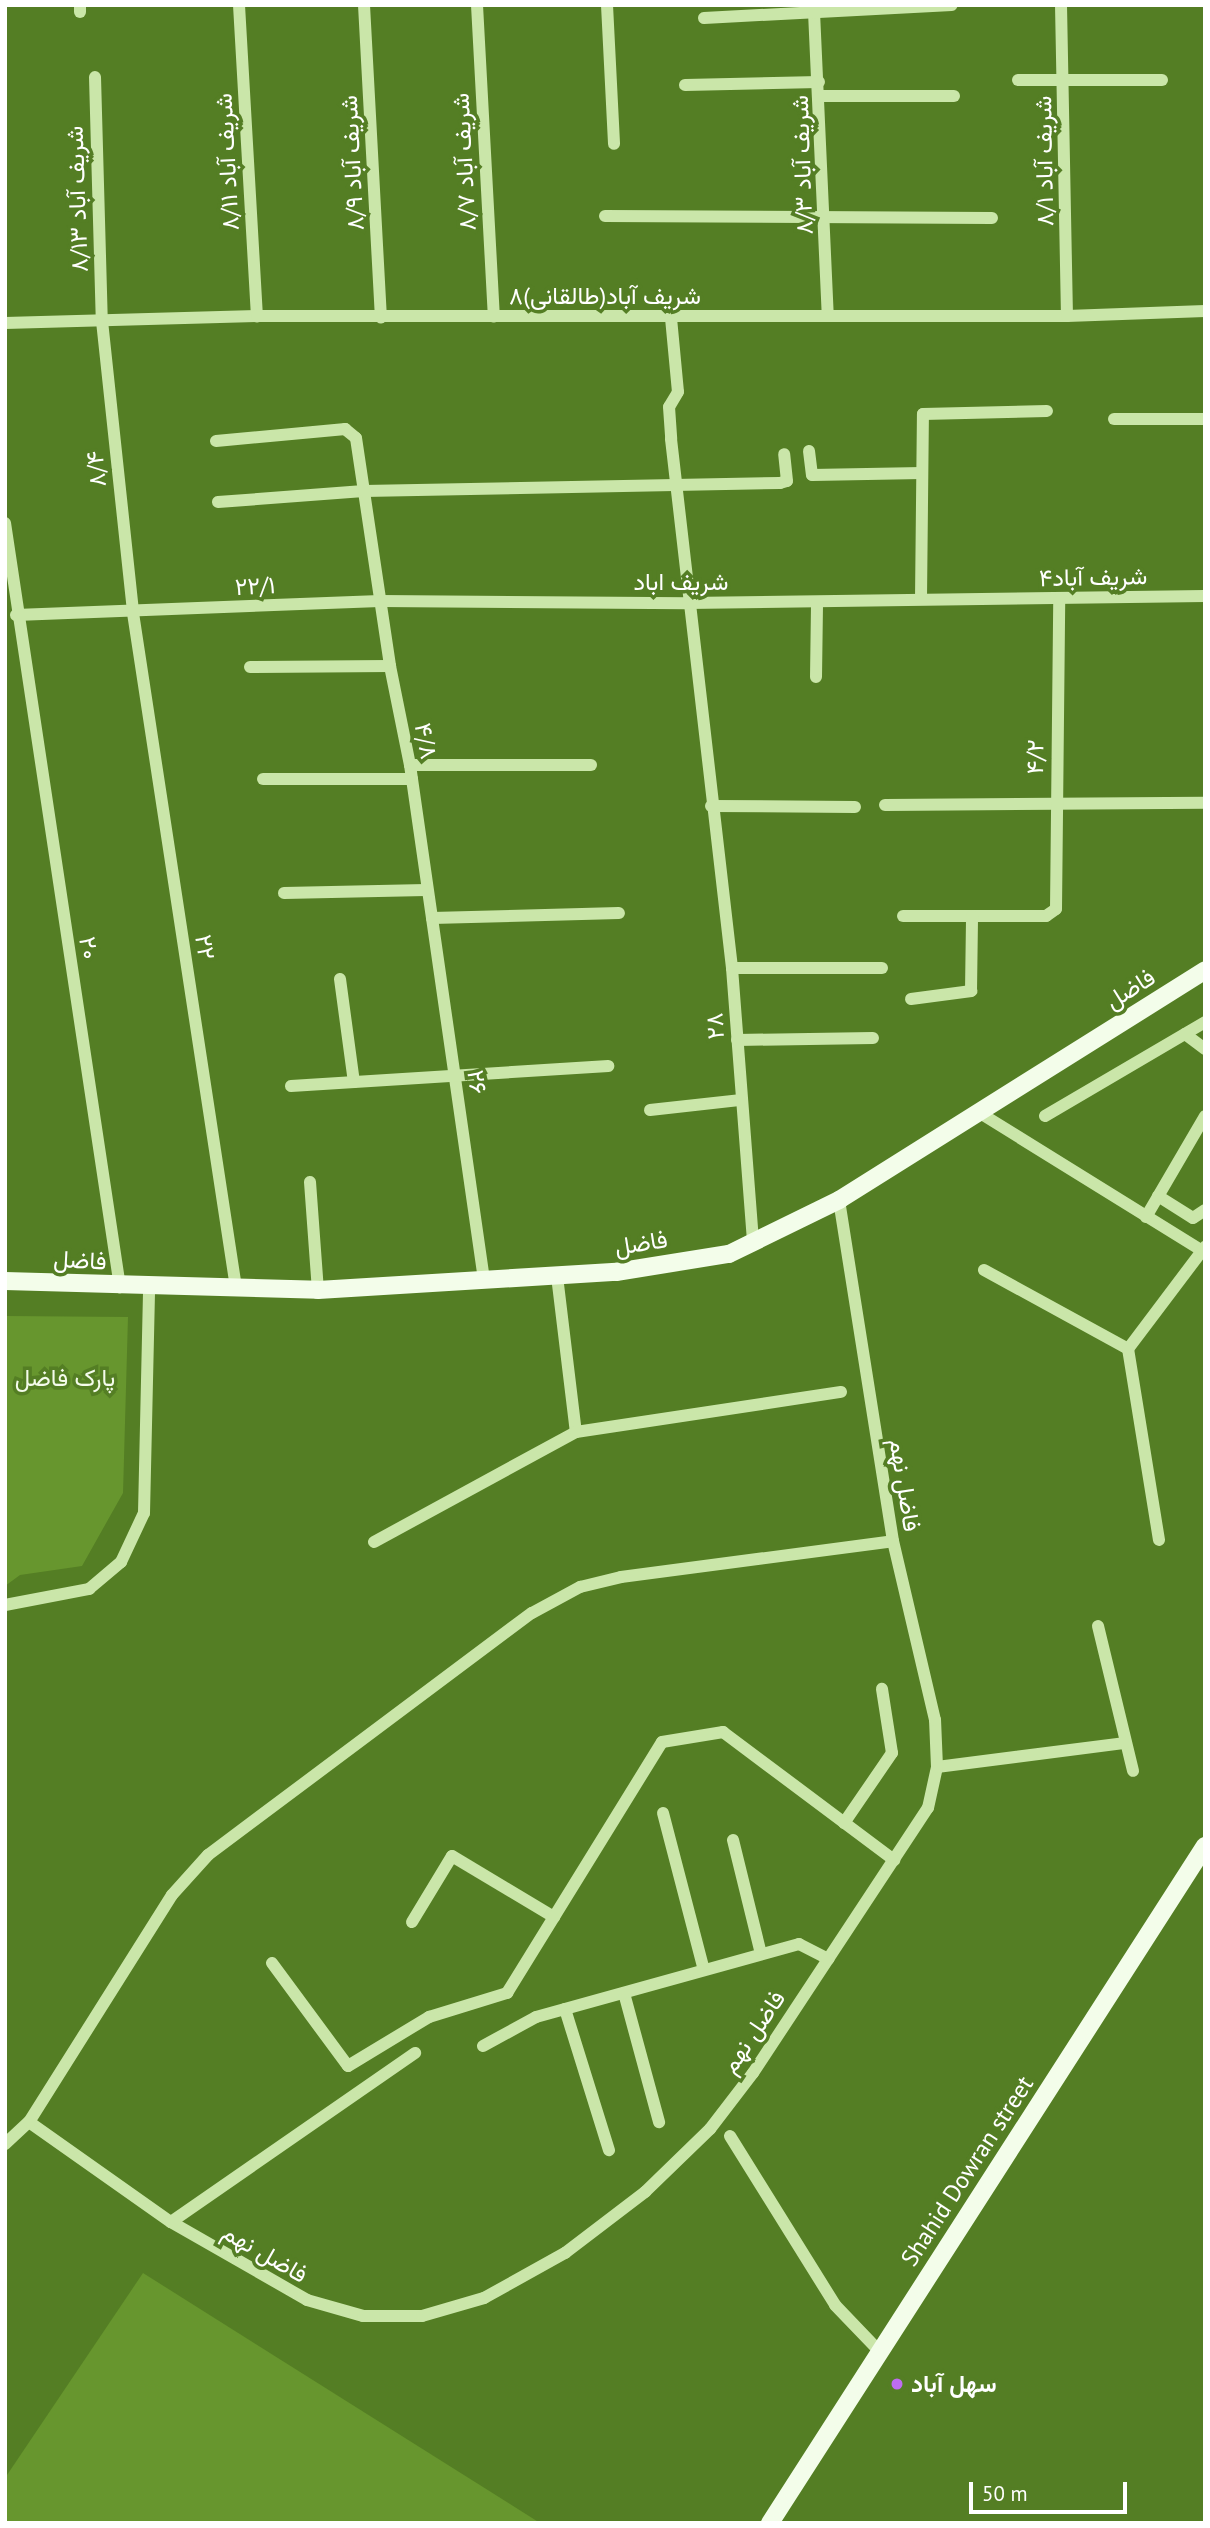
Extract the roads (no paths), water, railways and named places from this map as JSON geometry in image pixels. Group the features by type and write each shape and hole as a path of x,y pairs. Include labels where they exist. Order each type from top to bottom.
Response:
{"main road":[{"name":"فاضل","path":"5,1281 120,1287 318,1290 628,1270 729,1254 839,1200 1205,970"},
{"name":"Shahid Dowran street","path":"770,2523 1205,1846"}],"street":[{"name":"شریف آباد ۸/۱۱","path":"239,5 257,316"},
{"name":"شریف آباد ۸/۹","path":"364,5 381,318"},
{"name":"شریف آباد ۸/۷","path":"477,5 494,317"},
{"path":"607,5 614,144"},
{"path":"704,18 952,5"},
{"name":"شریف آباد ۸/۱","path":"1061,5 1067,316"},
{"name":"شریف آباد ۸/۳","path":"814,12 826,215 828,316"},
{"name":"شریف آباد ۸/۱۳","path":"95,77 102,321"},
{"path":"1018,80 1162,80"},
{"path":"685,85 819,82"},
{"path":"820,96 954,96"},
{"path":"605,216 826,215 992,218"},
{"name":"۸شریف آباد(طالقانی)","path":"5,323 257,316 1067,316 1205,310"},
{"name":"۲۸","path":"671,318 678,390 669,407 688,603 732,968 753,1244"},
{"name":"۸/۴","path":"102,321 133,613"},
{"path":"921,599 923,414 1047,411"},
{"path":"1114,419 1205,419"},
{"name":"۴/۸","path":"216,441 353,432 390,666 410,765 426,890"},
{"path":"809,451 812,475 922,473"},
{"path":"218,502 364,491 780,483 787,481 784,453"},
{"name":"۲۰","path":"5,523 16,615 120,1287"},
{"name":"۴شریف آباد","path":"981,600 1205,596"},
{"name":"۴/۲","path":"972,916 1053,914 1059,599"},
{"name":"شریف اباد","path":"380,601 688,603 981,600"},
{"name":"۲۲/۱","path":"16,615 133,613 380,601"},
{"path":"816,677 817,602"},
{"name":"۲۲","path":"133,613 236,1288"},
{"path":"250,667 390,666"},
{"path":"410,765 591,765"},
{"path":"263,779 412,779"},
{"path":"885,805 1205,803"},
{"path":"711,806 855,807"},
{"path":"284,893 426,890"},
{"name":"۲۶","path":"426,890 484,1280"},
{"path":"432,918 619,913"},
{"path":"904,916 972,916 971,991 911,999"},
{"path":"732,968 882,968"},
{"path":"340,979 354,1082"},
{"path":"1045,1116 1205,1022"},
{"path":"1185,1034 1205,1049"},
{"path":"737,1040 873,1038"},
{"path":"291,1086 608,1066"},
{"path":"650,1110 741,1100"},
{"path":"980,1112 1203,1249 1128,1349 1159,1541"},
{"path":"1146,1216 1205,1116"},
{"path":"310,1182 318,1290"},
{"path":"1158,1196 1193,1218 1205,1210"},
{"name":"فاضل نهم","path":"29,2122 171,2221 307,2300 363,2316 422,2316 484,2298 565,2253 645,2192 710,2129 753,2073 928,1808 937,1767 935,1720 893,1541 839,1200"},
{"path":"984,1270 1128,1349"},
{"path":"557,1276 576,1432"},
{"path":"5,1605 89,1589 121,1562 144,1513 149,1287"},
{"path":"374,1542 576,1432 841,1392"},
{"path":"5,2144 29,2122 172,1895 208,1855 532,1613 580,1587 621,1577 893,1541"},
{"path":"1098,1626 1133,1772"},
{"path":"844,1823 892,1753 882,1689"},
{"path":"272,1963 348,2066 429,2018 507,1993 662,1742 723,1732 894,1860"},
{"path":"937,1767 1125,1743"},
{"path":"663,1813 704,1970"},
{"path":"733,1840 761,1954"},
{"path":"412,1922 452,1856 554,1917"},
{"path":"483,2046 536,2017 799,1944 828,1959"},
{"path":"624,1993 659,2122"},
{"path":"565,2009 609,2150"},
{"path":"171,2221 415,2053"},
{"path":"730,2136 835,2305 880,2353"}],"place":[{"name":"سهل آباد","path":"897,2384"}],"park label":[{"name":"پارک فاضل","path":"65,1378"}]}
